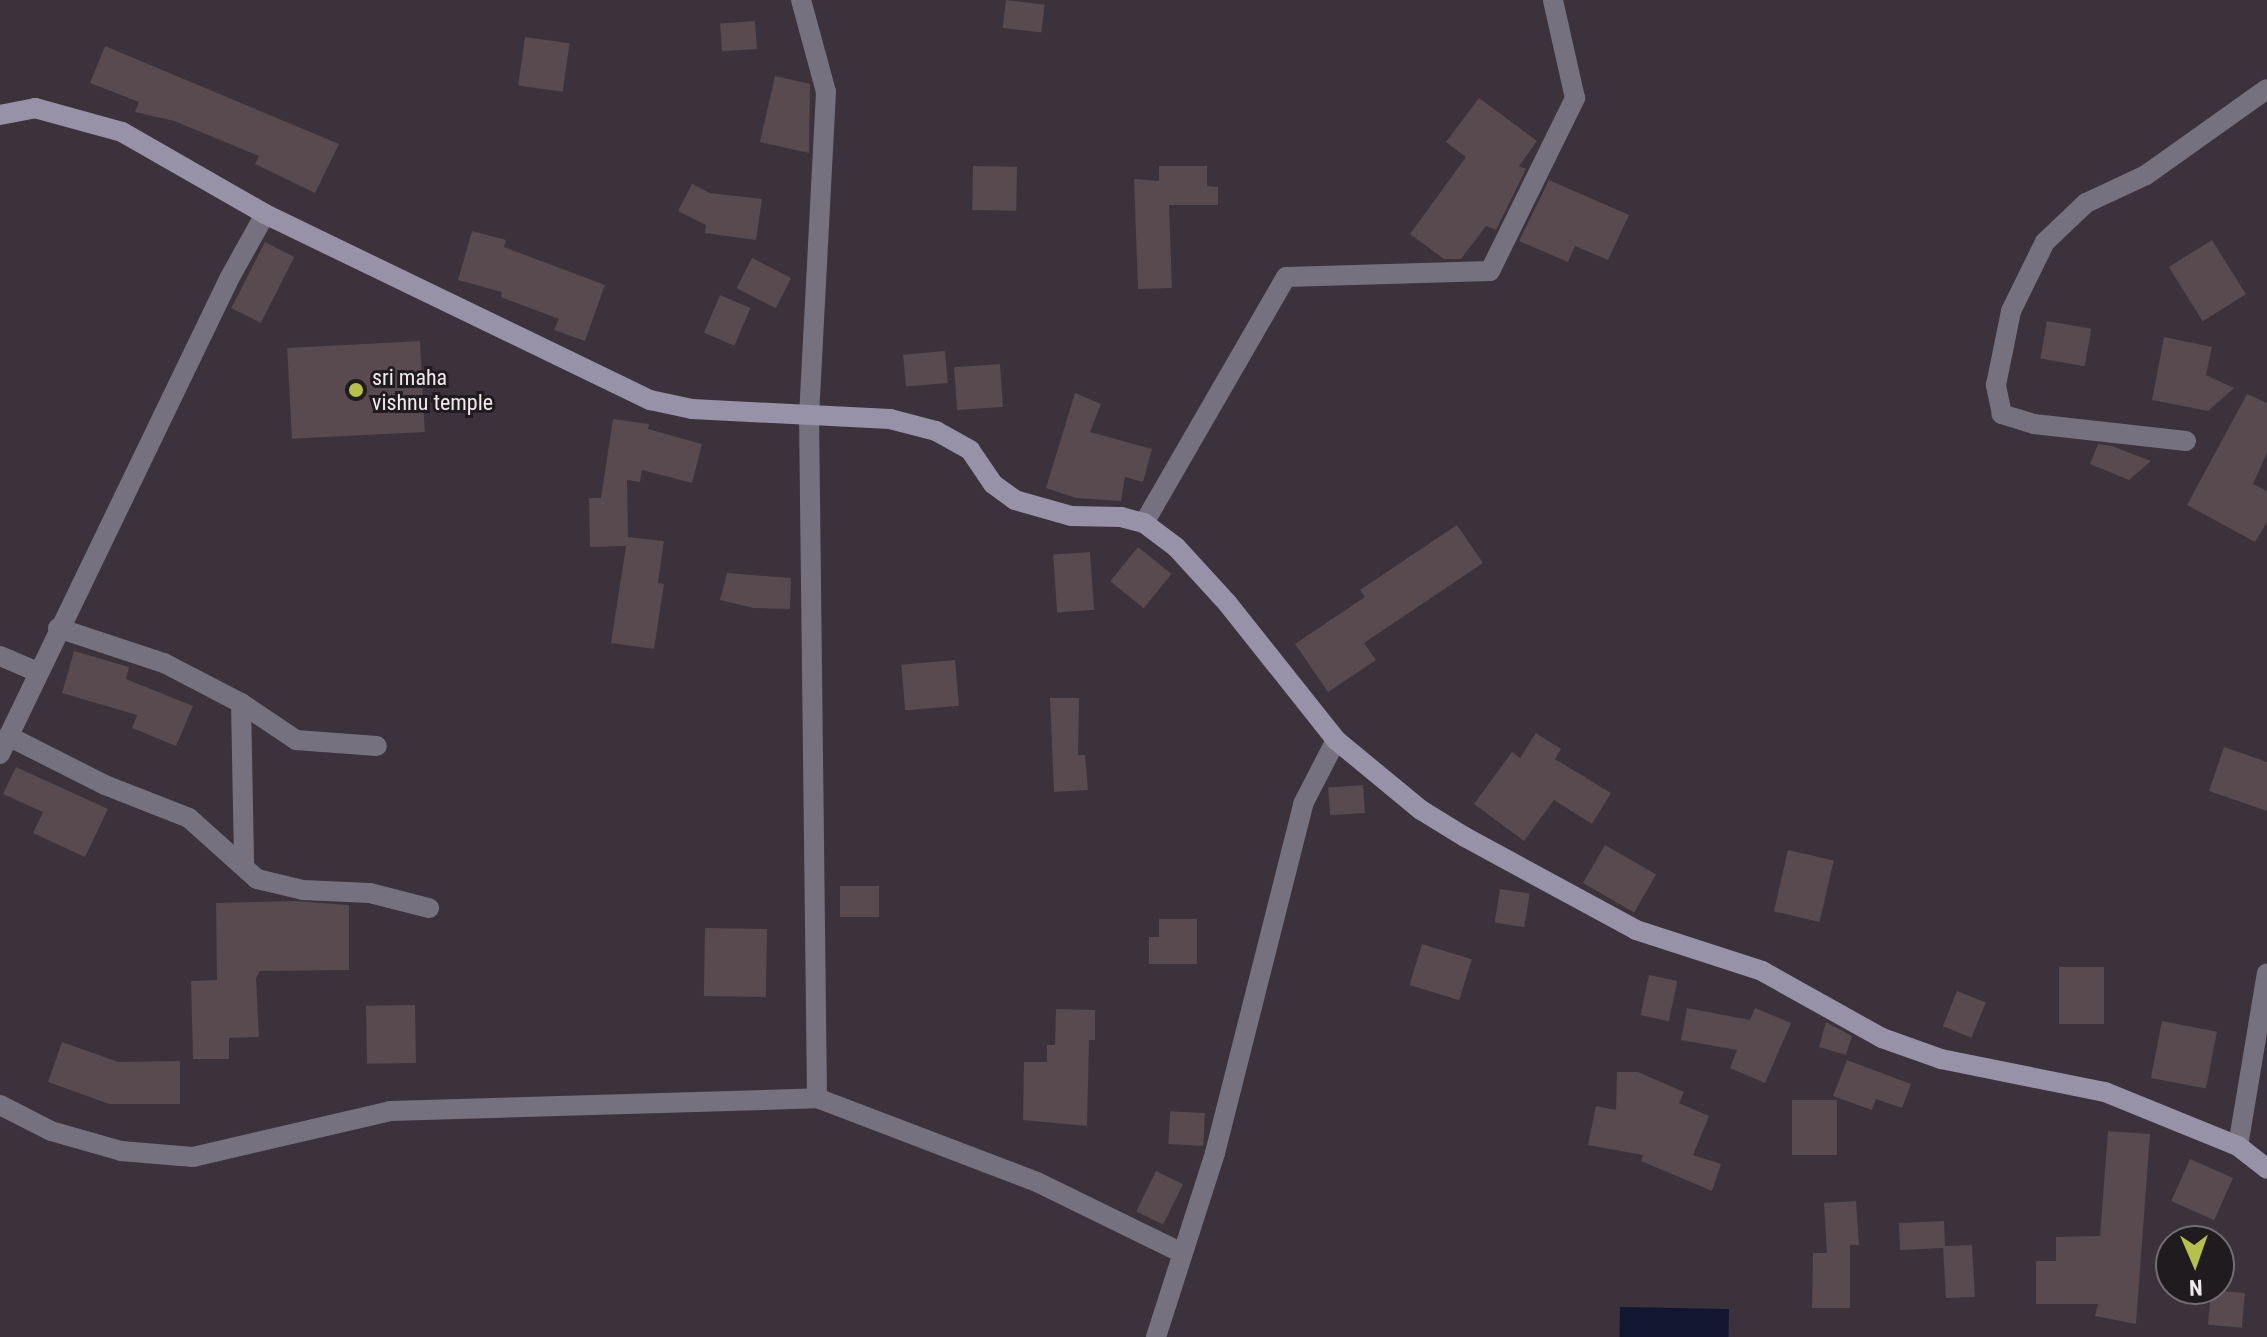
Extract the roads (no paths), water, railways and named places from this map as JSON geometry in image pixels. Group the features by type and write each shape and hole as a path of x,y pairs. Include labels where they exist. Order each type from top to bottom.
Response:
{"street":[{"path":"801,0 826,92 809,413 817,1098"},
{"path":"1144,523 1286,277 1490,271 1575,98 1553,0"},
{"path":"2186,441 2034,424 2002,414 1996,385 2011,311 2045,242 2086,203 2146,175 2267,89"},
{"path":"0,115 35,108 70,113 122,132 265,214 650,400 692,409 890,419 936,431 970,450 993,484 1015,500 1071,516 1121,517 1144,523 1176,547 1228,604 1336,740 1421,810 1636,930 1762,971 1882,1038 1941,1059 2105,1092 2238,1146 2267,1169"},
{"path":"265,214 36,671 4,745 189,818 257,879 303,890 370,893 429,908"},
{"path":"58,628 164,663 241,703 296,740 377,746"},
{"path":"0,656 36,671"},
{"path":"241,703 244,866"},
{"path":"1156,1337 1215,1153 1303,804 1336,740"},
{"path":"2238,1146 2267,973"},
{"path":"0,1105 51,1131 121,1151 193,1157 390,1111 817,1098 1037,1182 1182,1253"}],"water":[{"path":"1620,1307 1729,1309 1728,1337 1619,1337"}],"place":[{"name":"sri maha vishnu temple","path":"356,390"}]}
